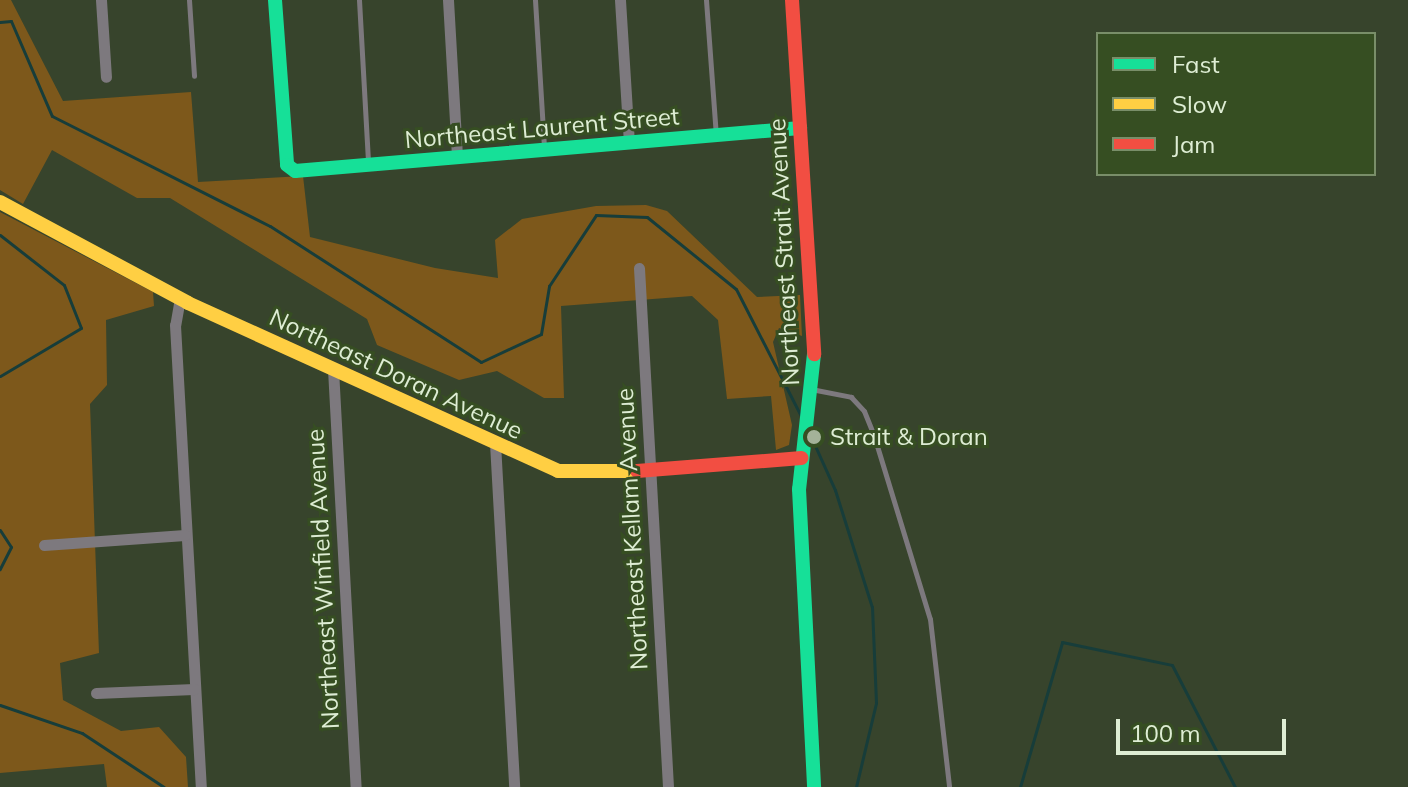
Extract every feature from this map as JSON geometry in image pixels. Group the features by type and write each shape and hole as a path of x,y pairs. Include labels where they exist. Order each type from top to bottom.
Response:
{"street":[{"path":"101,0 106,77"},
{"name":"Northeast Laurent Street","path":"275,0 289,168 368,166 800,128"},
{"path":"448,0 457,157"},
{"path":"620,0 629,143"},
{"name":"Northeast Strait Avenue","path":"792,0 814,390 801,458 814,787"},
{"name":"Northeast Doran Avenue","path":"0,202 180,298 495,443 569,473 650,471 801,458"},
{"name":"Northeast Kellam Avenue","path":"639,268 668,787"},
{"path":"180,298 175,325 201,787"},
{"name":"Northeast Winfield Avenue","path":"333,369 356,787"},
{"path":"495,443 514,787"},
{"path":"44,545 185,535"},
{"path":"96,693 146,695 194,689"}],"lane":[{"path":"189,0 194,76"},
{"path":"359,0 368,166"},
{"path":"535,0 545,150"},
{"path":"706,0 716,136"},
{"path":"814,390 851,397 864,411 874,436 930,619 949,787"}],"shaded area":[{"path":"0,0 11,0 63,101 191,92 198,182 303,176 310,237 435,268 498,278 495,240 522,219 596,206 646,205 667,211 757,297 800,295 802,336 779,328 773,342 792,425 789,445 776,450 771,396 727,399 718,320 692,296 561,306 564,398 544,398 497,371 459,380 377,345 367,319 170,198 137,198 52,150 23,204 0,190"},
{"path":"0,212 153,292 154,306 106,320 107,385 90,404 99,653 60,663 63,700 121,731 159,727 186,757 188,787 107,787 104,764 0,773"}],"waterway":[{"path":"0,22 11,21 52,116 270,226 481,362 541,334 549,286 596,215 647,217 736,289 802,418"},
{"path":"0,235 64,285 81,328 0,376"},
{"path":"812,439 835,490 872,607 876,703 856,787"},
{"path":"0,530 11,547 0,569"},
{"path":"1020,787 1062,642 1172,665 1235,787"},
{"path":"0,705 82,733 164,787"}],"traffic: fast":[{"path":"275,0 287,165 295,171 800,128"},
{"path":"814,354 799,489 814,787"}],"traffic: slow":[{"path":"0,202 188,303 558,471 637,471"}],"traffic: jam":[{"path":"792,0 814,354"},
{"path":"637,471 801,458"}],"place":[{"name":"Strait & Doran","path":"814,437"}]}
